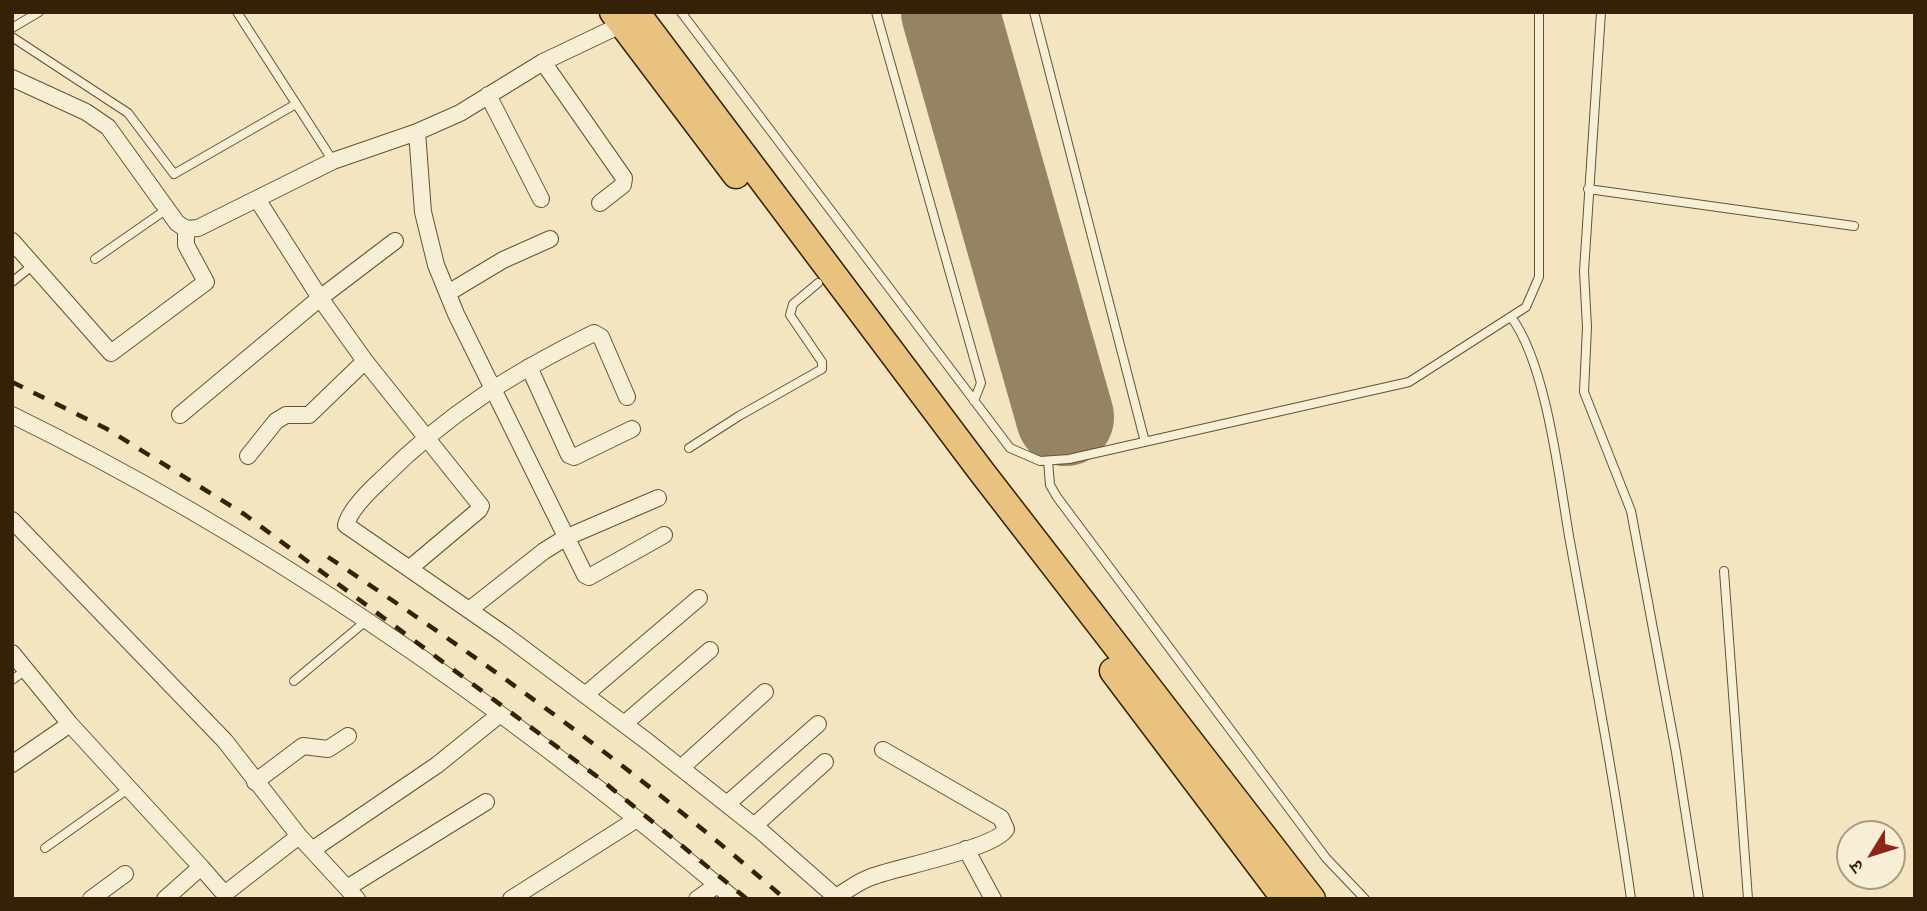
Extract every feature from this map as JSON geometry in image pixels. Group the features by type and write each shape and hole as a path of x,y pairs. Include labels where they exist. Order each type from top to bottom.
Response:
{"main road":[{"path":"628,17 818,283 1285,899"},
{"path":"628,17 1312,899"}],"street":[{"path":"12,78 86,112 108,127 177,223 187,229 198,229 333,161 417,132 460,113 543,62 628,17"},
{"path":"543,62 624,178 623,184 600,203"},
{"path":"488,95 541,199"},
{"path":"417,132 423,212 428,239 448,293 584,575 589,577 664,535"},
{"path":"257,199 320,298 365,361 427,436 481,508 410,568"},
{"path":"12,241 107,351 115,352 206,282 186,245 187,229"},
{"path":"448,293 503,260 550,239"},
{"path":"180,415 320,298 395,241"},
{"path":"626,397 598,334 493,387 427,436 371,489 346,521 347,526 469,610 624,724 754,826 837,898 872,876 967,849 1000,837 1006,829 1005,821 883,750"},
{"path":"248,456 275,421 286,415 309,415 365,361"},
{"path":"529,367 569,455 574,457 632,429"},
{"path":"12,415 100,458 278,564 366,621 499,715 637,820 734,899"},
{"path":"469,610 565,538 658,498"},
{"path":"12,520 225,741 299,836 352,894 486,802"},
{"path":"585,695 699,598"},
{"path":"624,724 710,650"},
{"path":"12,653 128,789 227,892 299,836"},
{"path":"681,768 765,692"},
{"path":"312,850 437,765 499,715"},
{"path":"12,764 71,724"},
{"path":"727,804 818,724"},
{"path":"255,782 303,746 328,749 348,736"},
{"path":"754,826 825,762"},
{"path":"512,899 637,820"},
{"path":"967,849 993,899"},
{"path":"165,899 201,867"},
{"path":"91,899 125,874"},
{"path":"698,899 718,885"}],"lane":[{"path":"12,28 39,12"},
{"path":"237,12 333,161"},
{"path":"681,12 1010,448 1022,456 1048,461 1069,459 1409,382 1525,307 1539,277 1539,12"},
{"path":"876,12 981,383 974,401"},
{"path":"1034,12 1145,442"},
{"path":"1601,12 1584,271 1587,327 1584,392 1631,511 1674,739 1699,899"},
{"path":"12,37 128,114 174,174 296,104"},
{"path":"1588,189 1854,226"},
{"path":"95,259 167,209"},
{"path":"12,282 33,265"},
{"path":"689,448 732,419 822,369 822,362 790,315 793,304 818,283"},
{"path":"1511,317 1528,343 1556,464 1631,899"},
{"path":"1048,461 1050,485 1057,498 1326,858 1365,899"},
{"path":"1724,571 1748,899"},
{"path":"294,681 366,621"},
{"path":"12,680 26,670"},
{"path":"45,848 128,789"}],"runway":[{"path":"950,12 1065,417"}],"railway":[{"path":"12,382 107,429 244,514 599,778 747,899"},
{"path":"328,557 562,720 675,807 785,899"}]}
